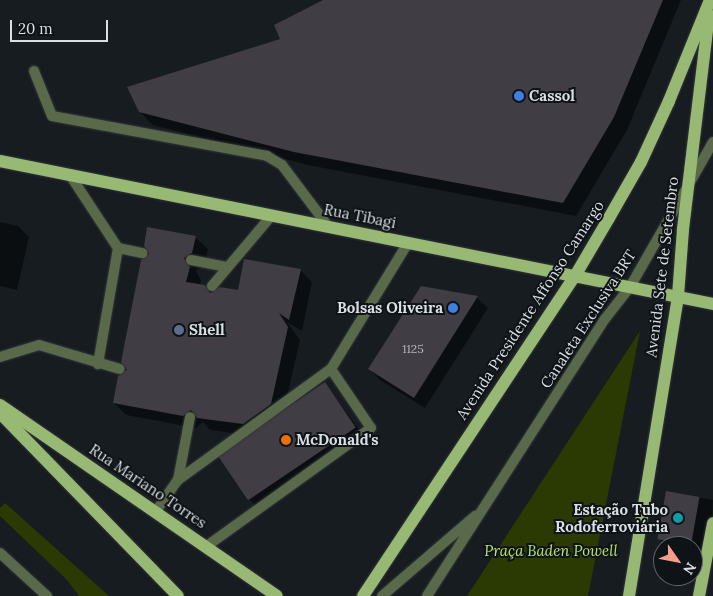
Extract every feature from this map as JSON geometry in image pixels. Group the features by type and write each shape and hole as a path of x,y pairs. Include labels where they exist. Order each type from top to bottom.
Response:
{"main road":[{"name":"Avenida Sete de Setembro","path":"629,596 678,296 688,190 711,0"},
{"name":"Avenida Presidente Affonso Camargo","path":"363,596 575,276 641,162 711,0"},
{"name":"Rua Tibagi","path":"0,161 713,304"},
{"name":"Rua Mariano Torres","path":"0,405 277,596"},
{"path":"0,413 178,596"},
{"path":"699,596 713,523"}],"lane":[{"path":"34,71 52,116 267,156 282,165 328,226"},
{"name":"Canaleta Exclusiva BRT","path":"427,596 630,287 688,190 713,142"},
{"path":"70,175 118,248 98,364"},
{"path":"212,286 272,215"},
{"path":"156,511 178,480 331,369 408,243"},
{"path":"118,248 142,253"},
{"path":"191,260 227,266"},
{"path":"0,357 39,345 120,369"},
{"path":"207,546 371,428 331,369"},
{"path":"178,480 190,417"},
{"name":"Canaleta Exclusiva BRT","path":"382,596 483,509"},
{"path":"0,553 47,596"}],"green space":[{"name":"Praça Baden Powell","path":"640,331 588,596 467,596"},
{"path":"5,503 109,596 79,596 67,580 0,516 0,508"}],"building":[{"name":"Cassol","path":"323,0 663,0 614,117 563,203 294,152 139,112 127,87 280,39 274,25"},
{"name":"Shell","path":"147,227 196,236 192,253 184,258 190,267 186,282 205,285 210,293 220,287 238,290 244,259 301,269 289,320 279,313 288,327 271,404 243,424 197,418 191,410 183,416 113,403 118,376 127,370 121,362 141,260 149,254 144,246"},
{"path":"421,286 478,296 414,398 368,369"},
{"name":"McDonald's","path":"325,382 356,428 248,500 217,455"},
{"name":"Estação Tubo Rodoferroviária","path":"666,491 699,497 693,536 658,536"}],"place":[{"name":"Cassol","path":"519,96"},
{"name":"Bolsas Oliveira","path":"453,308"},
{"name":"Shell","path":"179,330"},
{"name":"McDonald's","path":"286,440"},
{"name":"Estação Tubo Rodoferroviária","path":"678,518"}]}
